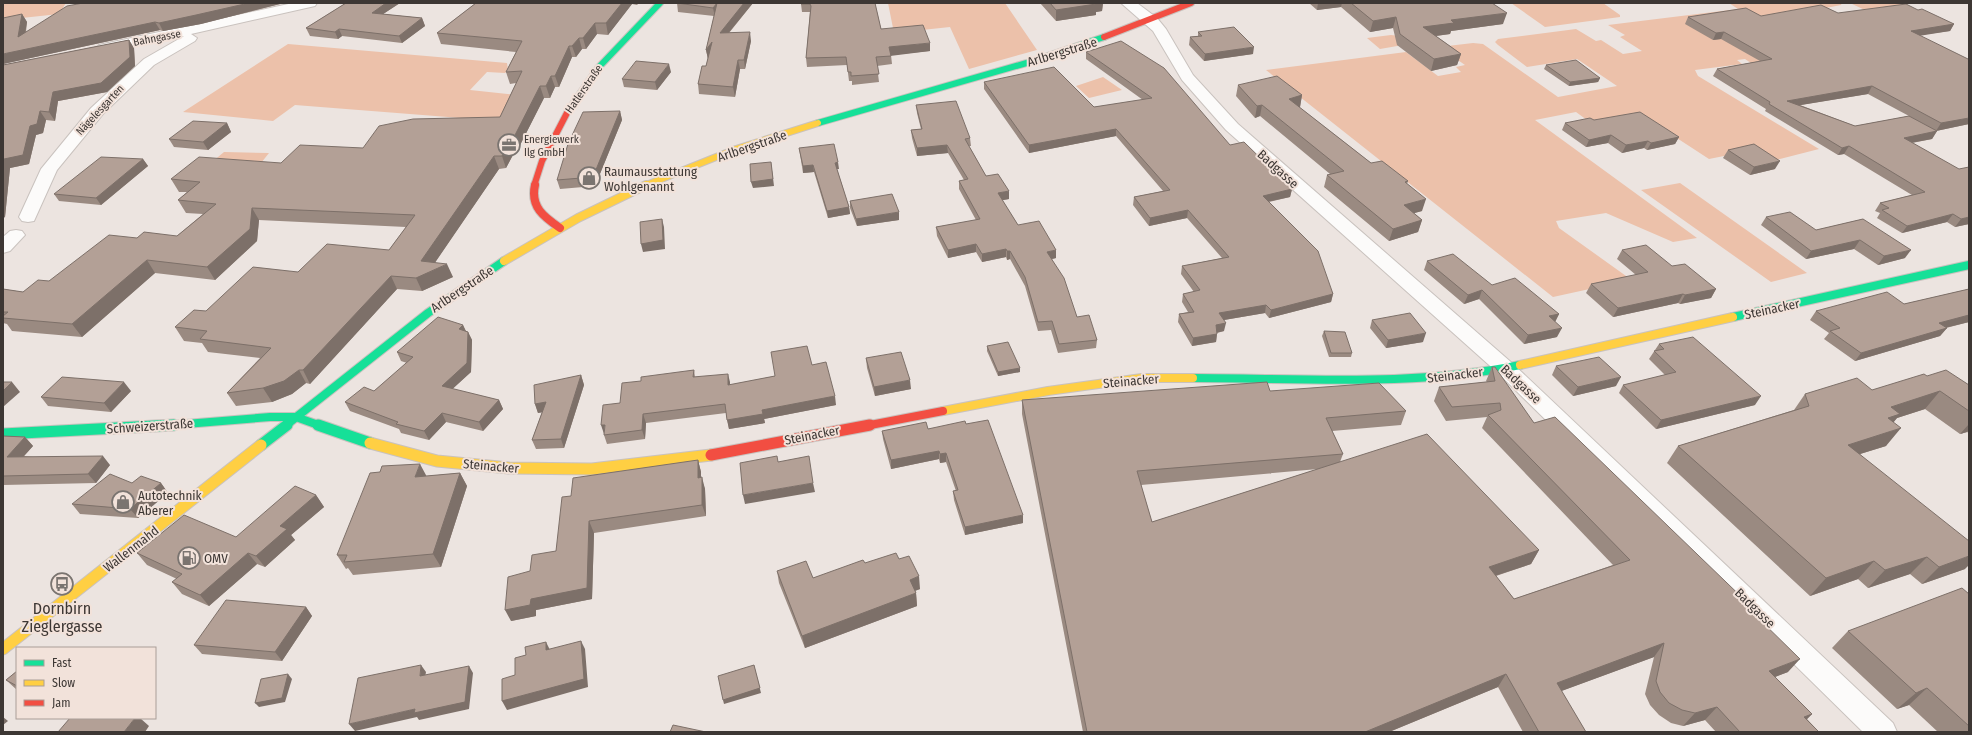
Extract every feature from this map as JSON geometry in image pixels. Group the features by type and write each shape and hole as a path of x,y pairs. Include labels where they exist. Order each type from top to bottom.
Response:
{"street":[{"name":"Bahngasse","path":"93,50 201,29 310,3"},
{"name":"Hatlerstraße","path":"560,228 539,212 534,203 534,185 541,164 573,101 608,57 660,3"},
{"name":"Badgasse","path":"1128,3 1152,21 1159,29 1187,77 1232,127 1505,368 1883,732"},
{"name":"Arlbergstraße","path":"296,418 428,313 492,269 560,228 667,177 757,143 1099,40 1152,21 1191,3"},
{"name":"Nägelesgarten","path":"28,217 49,169 97,111 150,62 170,48 196,36 201,29"},
{"name":"Steinacker","path":"296,418 368,442 438,461 508,468 592,469 718,454 1048,390 1142,378 1421,379 1505,368 1969,265"},
{"name":"Schweizerstraße","path":"3,434 159,426 270,417 296,418"},
{"name":"Wallenmahd","path":"3,649 296,418"}],"shaded area":[{"path":"3,3 66,3 59,14 3,20"},
{"path":"888,3 1005,3 1037,50 969,69 950,27 894,33"},
{"path":"1511,3 1603,3 1620,15 1620,17 1545,27"},
{"path":"1729,3 1842,3 1841,5 1770,19 1864,68 1754,65 1745,59 1737,60 1742,64 1695,70 1698,76 1819,149 1768,162 1749,151 1709,159 1640,114 1591,123 1576,112 1535,120 1697,238 1673,242 1606,213 1556,221 1559,228 1654,296 1617,283 1553,297 1266,70 1406,52 1438,76 1461,72 1456,67 1465,65 1439,47 1473,43 1483,44 1558,97 1617,86 1577,59 1527,67 1495,42 1498,39 1576,29 1596,41 1601,40 1623,54 1642,51 1620,37 1625,35 1608,25 1738,9"},
{"path":"1850,3 1904,3 1908,5 1867,11"},
{"path":"1391,35 1399,36 1403,45 1380,49 1367,38"},
{"path":"288,44 507,63 508,70 505,73 487,72 470,90 517,95 499,121 295,105 273,121 183,112"},
{"path":"1103,77 1122,90 1089,98 1076,86"},
{"path":"224,152 269,153 261,163 212,162"},
{"path":"1680,183 1807,273 1771,282 1641,190"}],"building":[{"path":"83,3 249,3 159,23 155,22 3,54 3,18 22,14 18,37 67,6"},
{"path":"346,3 386,3 372,13 422,18 399,36 339,29 335,32 306,28"},
{"path":"476,3 622,3 606,23 595,23 583,38 579,38 572,46 569,46 555,76 551,76 546,86 540,86 512,141 510,141 502,156 494,156 421,261 447,264 416,278 391,276 303,370 299,370 284,381 263,388 227,393 271,348 200,339 207,331 175,327 194,310 206,311 253,267 298,272 327,244 389,250 415,215 252,208 250,229 207,267 147,260 72,324 3,318 3,316 8,312 3,312 3,289 23,292 38,280 49,281 109,235 137,238 144,232 177,236 216,204 178,200 200,182 171,179 199,157 281,163 300,145 363,148 379,126 413,119 500,117 522,71 506,72 522,41 437,33"},
{"path":"677,3 717,3 713,8"},
{"path":"717,3 744,3 720,33 750,32 744,60 738,60 733,87 698,84 702,66 706,66 712,42 706,50"},
{"path":"801,3 875,3 881,29 923,25 930,43 889,47 891,56 876,57 879,74 851,76 851,72 848,72 846,57 806,58 811,6 810,4"},
{"path":"1050,3 1095,3 1096,4 1056,10"},
{"path":"1351,3 1492,3 1507,13 1451,20 1454,23 1423,27 1461,54 1434,59 1400,34 1396,17 1373,21"},
{"path":"1906,4 1918,10 1922,9 1954,24 1911,31 1968,59 1969,58 1969,118 1941,123 1872,86 1787,101 1855,126 1909,116 1937,131 1904,138 1959,169 1969,167 1969,217 1961,219 1953,214 1907,226 1882,210 1889,208 1880,203 1925,192 1849,146 1842,148 1769,104 1770,102 1717,69 1772,59 1724,32 1716,33 1688,17 1746,8 1761,16 1821,5 1838,13"},
{"path":"1234,27 1254,47 1205,54 1190,37 1202,36 1198,32"},
{"path":"129,40 130,57 101,83 53,92 49,112 40,111 37,124 30,126 23,155 4,159 3,165 3,65"},
{"path":"1121,41 1164,68 1230,145 1244,142 1292,189 1263,196 1318,251 1333,294 1271,310 1266,305 1219,313 1226,323 1216,325 1217,334 1193,338 1179,314 1194,312 1183,294 1200,290 1182,266 1229,257 1188,210 1150,218 1134,197 1170,190 1116,129 1029,145 984,82 1054,67 1094,107 1152,98 1086,52"},
{"path":"1576,60 1600,78 1570,82 1546,65"},
{"path":"636,61 669,64 655,82 622,79"},
{"path":"1277,76 1302,95 1289,99 1371,163 1382,161 1408,181 1405,182 1426,199 1404,205 1422,220 1393,229 1327,175 1344,171 1262,105 1257,106 1238,85"},
{"path":"956,101 970,138 965,139 986,176 998,174 1009,191 998,193 1018,225 1039,221 1056,250 1047,252 1064,278 1077,317 1089,315 1097,340 1059,344 1052,321 1038,322 1025,277 1010,251 1007,251 1006,249 982,254 976,244 948,250 936,227 980,219 959,181 968,179 947,145 917,148 911,130 922,129 916,105"},
{"path":"620,111 593,177 557,180 568,144 583,112"},
{"path":"1640,112 1679,137 1651,143 1648,141 1626,145 1611,135 1589,140 1565,123 1590,118 1594,120"},
{"path":"193,121 227,123 203,142 169,139"},
{"path":"834,144 838,162 835,163 849,207 827,211 813,165 803,166 799,148"},
{"path":"1754,144 1780,161 1754,167 1728,150"},
{"path":"101,157 143,159 96,198 54,194"},
{"path":"771,162 773,179 751,182 750,164"},
{"path":"892,194 899,212 856,219 850,201"},
{"path":"1790,212 1816,230 1863,219 1911,250 1884,256 1860,240 1811,251 1766,217"},
{"path":"662,219 663,240 641,244 640,222"},
{"path":"1646,245 1672,266 1685,264 1716,289 1685,295 1683,294 1618,308 1591,284 1648,272 1622,250"},
{"path":"1453,254 1492,285 1515,278 1559,314 1549,316 1562,328 1528,335 1482,290 1468,295 1427,261"},
{"path":"1969,289 1969,315 1939,323 1947,328 1861,353 1830,331 1840,328 1816,311 1887,292 1904,304"},
{"path":"1410,313 1426,333 1388,340 1372,320"},
{"path":"438,317 463,325 459,329 468,332 467,363 442,386 499,400 479,422 442,413 424,431 396,424 398,422 345,402 364,387 374,391 413,357 397,352"},
{"path":"1324,331 1345,332 1352,353 1331,353"},
{"path":"1693,337 1761,396 1661,420 1623,385 1676,372 1654,351 1664,349 1659,344"},
{"path":"1008,342 1020,368 998,372 987,346"},
{"path":"807,346 812,365 826,362 835,396 762,410 763,414 727,420 725,404 643,414 642,430 604,435 605,425 601,425 603,405 620,403 622,383 641,381 641,377 694,370 693,377 728,374 728,385 775,376 771,352"},
{"path":"901,352 910,380 874,387 866,358"},
{"path":"1599,357 1621,377 1578,387 1556,366"},
{"path":"1492,367 1495,367 1534,423 1555,417 1755,610 1751,611 1800,659 1769,671 1812,714 1804,717 1819,732 1740,732 1717,707 1695,713 1682,710 1669,703 1660,692 1656,681 1664,643 1557,683 1586,732 1539,732 1506,674 1365,732 1087,732 1022,400 1267,382 1270,391 1379,383 1406,411 1326,418 1343,454 1137,471 1152,522 1427,434 1539,550 1489,567 1514,599 1630,560 1488,415 1501,410 1500,403 1452,407 1439,387 1495,381"},
{"path":"1946,370 1969,385 1969,411 1940,391 1891,407 1900,414 1888,418 1901,428 1848,445 1969,541 1969,556 1939,567 1927,557 1885,570 1874,561 1826,578 1678,446 1809,406 1805,394 1857,378 1872,390 1924,374 1927,376"},
{"path":"581,375 561,439 532,440 546,402 535,404 534,385"},
{"path":"62,377 124,382 104,403 41,397"},
{"path":"3,382 12,382 3,391"},
{"path":"988,420 1023,515 965,527 953,491 958,490 946,453 940,454 939,451 891,460 882,431 926,422 928,429 965,421 966,424"},
{"path":"3,436 25,437 7,457 103,456 88,474 3,476"},
{"path":"777,456 778,462 809,456 813,483 743,495 740,463"},
{"path":"698,460 698,478 702,477 702,505 589,521 587,588 531,599 530,605 505,610 508,577 530,571 532,555 556,551 562,497 571,496 573,478"},
{"path":"420,464 415,477 460,473 433,554 344,562 347,555 337,555 370,473 380,472 382,466"},
{"path":"110,474 132,483 141,476 161,483 130,509 72,504"},
{"path":"295,486 316,495 280,526 287,529 256,556 248,553 200,595 172,582 182,574 137,553 184,515 236,537"},
{"path":"896,553 899,559 909,556 919,576 910,580 916,593 802,636 777,571 806,561 813,578 863,560 865,563"},
{"path":"1962,588 1969,594 1969,726 1927,688 1916,693 1848,631"},
{"path":"226,600 306,607 275,652 194,645"},
{"path":"581,641 584,679 502,701 502,679 515,675 515,658 526,655 525,647 546,642 546,650"},
{"path":"421,665 420,676 469,666 465,702 414,713 415,709 349,724 358,678"},
{"path":"754,665 760,688 723,700 718,676"},
{"path":"16,672 16,685 6,680"},
{"path":"288,674 282,698 255,703 261,679"},
{"path":"69,719 134,719 124,732 58,732"},
{"path":"673,725 706,732 670,732"}],"traffic: fast":[{"path":"568,111 586,82 610,54 660,3"},
{"path":"818,123 1030,62 1104,37"},
{"path":"261,445 428,313 504,261"},
{"path":"1733,317 1969,265"},
{"path":"1193,378 1421,379 1496,370 1520,365"},
{"path":"3,434 159,426 270,417 296,417 370,443"}],"traffic: slow":[{"path":"504,261 578,218 656,181 736,149 818,123"},
{"path":"1520,365 1733,317"},
{"path":"943,411 1048,391 1142,378 1193,378"},
{"path":"370,443 437,461 509,468 592,469 711,455"},
{"path":"3,649 261,445"}],"traffic: jam":[{"path":"1104,37 1191,3"},
{"path":"560,228 545,218 538,211 534,201 534,188 542,161 568,111"},
{"path":"711,455 943,411"}],"place":[{"name":"Energiewerk Ilg GmbH","path":"509,145"},
{"name":"Raumausstattung Wohlgenannt","path":"589,178"},
{"name":"Autotechnik Aberer","path":"123,502"},
{"name":"OMV","path":"189,558"},
{"name":"Dornbirn Zieglergasse","path":"62,584"}]}
